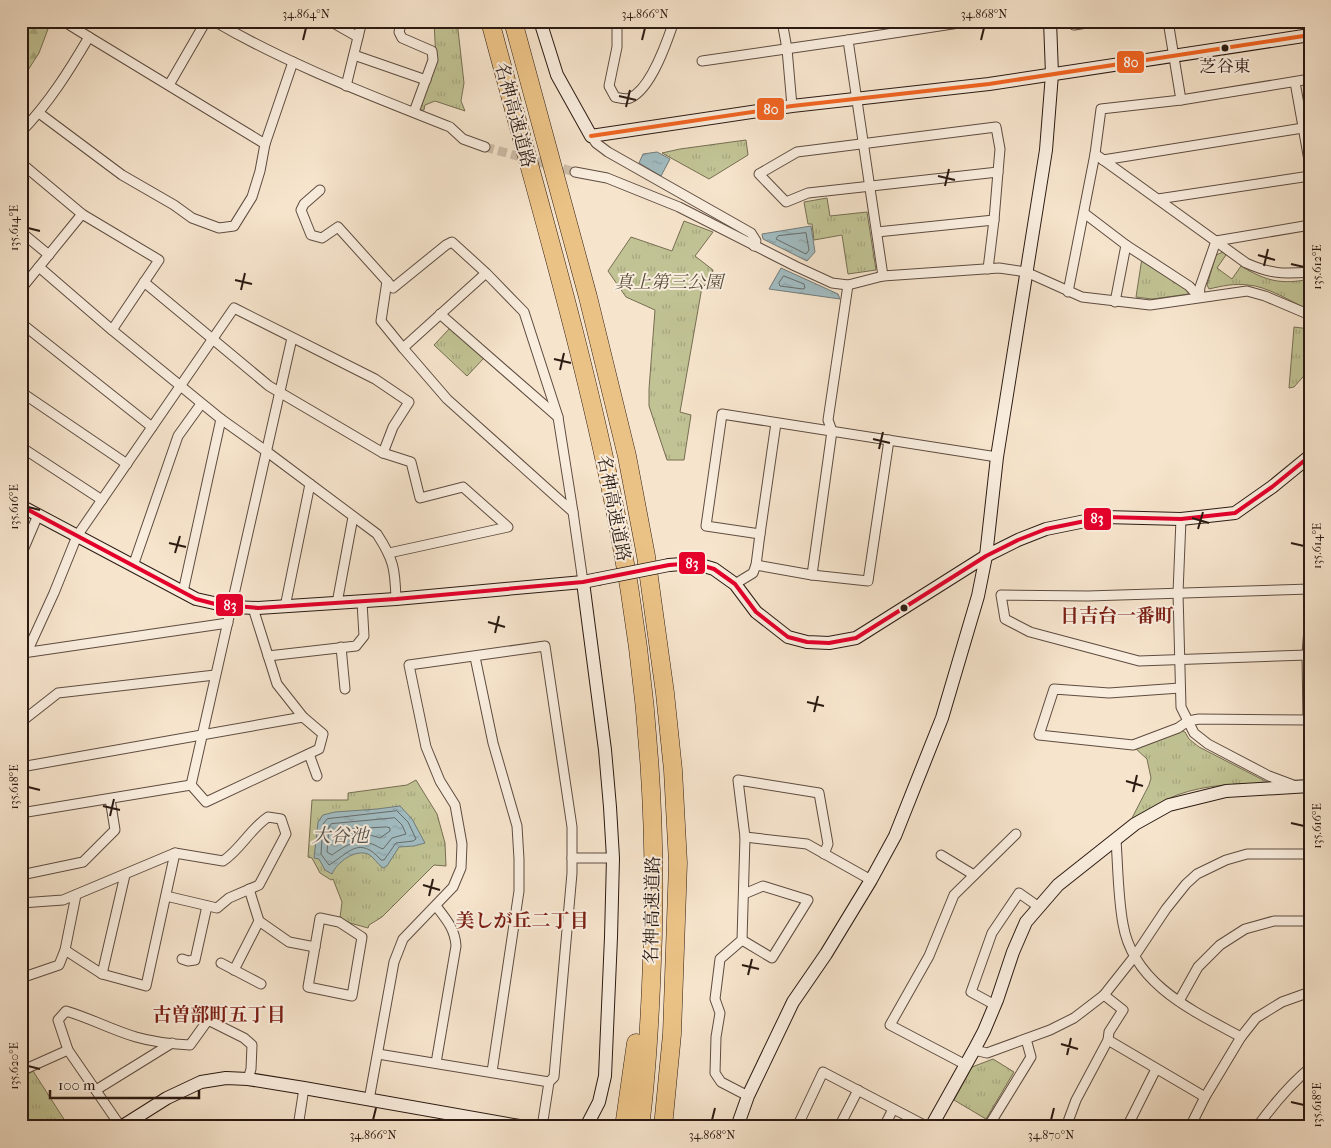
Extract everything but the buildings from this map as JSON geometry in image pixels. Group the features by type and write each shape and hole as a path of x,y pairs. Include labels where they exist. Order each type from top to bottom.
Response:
{"highway":[{"name":"名神高速道路","path":"490,21 566,302 604,456 629,586 642,680 654,859 649,1030 640,1127"},
{"name":"名神高速道路","path":"513,21 588,297 627,456 646,556 665,693 673,770 678,862 672,1034 663,1127"},
{"path":"624,1127 636,1051 645,941 646,860 642,680"},
{"path":"665,693 680,772 686,863 685,951 680,1035 671,1127"}],"street":[{"path":"169,85 206,21"},
{"path":"214,21 293,62 346,86 450,127 463,139 485,147"},
{"path":"330,21 358,36"},
{"path":"346,86 362,21"},
{"path":"402,21 399,32 402,38 432,51 433,60 414,112"},
{"path":"540,21 557,74 596,143 608,152 751,233 756,241 754,246"},
{"path":"617,21 617,46 609,86 615,97 628,99 638,93 654,70 666,46 674,21"},
{"path":"782,21 787,49 792,106"},
{"path":"702,61 848,40 919,26 972,21"},
{"path":"737,1127 748,1096 793,1002 826,954 895,836 942,718 978,596 986,556 997,457 1046,150 1052,74 1050,21"},
{"path":"1074,25 1100,21"},
{"path":"1168,21 1181,100"},
{"path":"68,24 265,144"},
{"path":"591,136 792,106 989,84 1310,35"},
{"path":"21,132 39,113 60,85 90,38"},
{"path":"848,40 883,276"},
{"path":"354,54 426,80"},
{"path":"39,113 122,175 174,205 192,218 219,228 234,226 252,197 260,171 265,144 293,62"},
{"path":"1068,292 1095,154 1101,109 1181,100 1310,79"},
{"path":"1294,82 1310,166"},
{"path":"988,269 994,220 1000,149 996,126 797,152 759,174 786,202 808,194 998,172"},
{"path":"1103,160 1303,128"},
{"path":"1095,154 1246,263 1265,272 1287,274 1310,272"},
{"path":"21,162 82,214 159,260 112,330"},
{"path":"575,172 606,178 679,208 832,283 848,285 883,276 999,268 1026,272 1082,297 1115,302 1150,305 1247,291 1265,296 1310,315"},
{"path":"1158,199 1310,176"},
{"path":"320,190 304,204 301,210 311,235 322,238 338,227 393,288 452,242 486,273 524,312 558,417 583,582 610,807 612,858 611,937 605,1076 599,1102 586,1127"},
{"path":"1084,213 1126,245 1189,286 1199,297"},
{"path":"21,289 82,214"},
{"path":"877,232 994,220"},
{"path":"1216,241 1310,225"},
{"path":"21,232 49,255"},
{"path":"1199,297 1200,287 1216,241"},
{"path":"1115,302 1126,245"},
{"path":"39,267 201,404 377,534 389,552 395,572 396,599"},
{"path":"403,348 486,273"},
{"path":"387,281 381,321 447,398 573,512"},
{"path":"144,282 269,386 383,453 411,462 420,498 463,487 508,527 389,552"},
{"path":"812,575 832,431 828,420 848,285"},
{"path":"24,652 54,593 77,536 234,308 375,379 409,402 392,428 383,453"},
{"path":"440,314 558,417"},
{"path":"21,322 152,427"},
{"path":"191,785 292,338"},
{"path":"21,392 127,464"},
{"path":"133,566 178,436 201,404"},
{"path":"760,534 706,526 722,414 997,457"},
{"path":"182,592 220,419"},
{"path":"735,584 753,573 756,566 776,423"},
{"path":"756,566 868,581 889,440"},
{"path":"21,447 102,500"},
{"path":"21,506 196,599 232,607 285,607 362,602 583,582 670,565 694,563 714,569 735,584 756,612 788,636 807,642 829,643 856,638 986,556 1046,529 1105,517 1182,519 1235,513 1272,487 1310,456"},
{"path":"285,607 310,484"},
{"path":"21,555 38,515"},
{"path":"337,603 354,517"},
{"path":"1182,519 1178,593 1181,708 1194,733 1208,744 1268,776 1296,786"},
{"path":"1307,655 1138,661 1030,632 1005,619 1001,595 1088,596 1310,589"},
{"path":"268,656 356,646 364,636 362,602"},
{"path":"191,785 206,802 319,749 323,734 304,717 277,684 253,608"},
{"path":"1180,688 1109,693 1054,689 1039,735 1133,745 1178,728 1188,721 1199,719 1309,720 1307,655 1310,614"},
{"path":"24,652 228,624"},
{"path":"369,1100 394,962 402,939 436,906 453,886 461,868 462,844 455,805 440,781 426,747 409,665 545,646 572,827 572,873 554,1077 549,1082 542,1127"},
{"path":"341,647 345,690"},
{"path":"475,657 492,743 517,826 519,859 519,891 492,1072"},
{"path":"21,722 58,693 215,675"},
{"path":"21,768 304,717"},
{"path":"309,754 317,776"},
{"path":"748,1096 721,1082 715,1073 716,1037 720,1013 715,1000 720,959 742,940 745,837 738,780 819,793 828,844 824,854"},
{"path":"21,813 191,785"},
{"path":"797,1127 824,1072 929,1127 974,1050 995,1005 1013,952 1026,922 1058,884 1135,824 1169,805 1226,791 1310,786"},
{"path":"21,875 83,862 115,830 110,799"},
{"path":"21,903 63,900 175,853 223,861 231,856 257,825 268,817 281,819 286,834 259,885 229,898 217,908 166,896"},
{"path":"966,1065 890,1025 929,956 954,895 1016,834"},
{"path":"745,837 806,844 871,880"},
{"path":"1116,840 1123,926 1134,957 1152,981 1179,1001 1241,1036"},
{"path":"65,950 102,974 146,986 175,853"},
{"path":"974,1050 987,1053 1050,1030 1074,1018 1104,995 1134,957 1166,909 1186,884 1197,874 1226,860 1247,854 1310,854"},
{"path":"941,855 974,876"},
{"path":"572,858 612,858"},
{"path":"102,974 125,875"},
{"path":"742,940 772,958 808,900 763,886 744,894"},
{"path":"249,889 259,921 289,942 315,946"},
{"path":"995,1005 971,992 992,932 1019,893 1039,907"},
{"path":"21,978 59,965 65,950 76,895"},
{"path":"182,959 188,961 195,960 207,906"},
{"path":"436,906 449,922 455,935 456,946 436,1063"},
{"path":"320,918 339,922 362,937 352,996 308,987 315,946 320,918"},
{"path":"234,970 259,921"},
{"path":"1179,1001 1198,967 1220,945 1245,929 1274,921 1310,921"},
{"path":"221,963 261,984"},
{"path":"1190,1127 1205,1097 1241,1036 1256,1018 1282,1002 1310,992"},
{"path":"1066,1127 1076,1100 1108,1040 1109,1032 1123,1010 1104,995"},
{"path":"248,1079 251,1069 252,1045 244,1038 208,1020 190,1045 135,1037 87,1017 66,1011 58,1020 68,1050 121,1127 167,1098 200,1082 226,1078 248,1079 304,1088 525,1127"},
{"path":"988,1127 1031,1057 1026,1039"},
{"path":"1108,1040 1205,1097"},
{"path":"96,1090 172,1043"},
{"path":"21,1071 68,1050"},
{"path":"378,1054 549,1082"},
{"path":"1257,1127 1293,1081 1310,1068"},
{"path":"1127,1127 1156,1069"},
{"path":"298,1127 304,1088"},
{"path":"839,1127 858,1090"},
{"path":"884,1127 893,1109"}],"green space":[{"path":"21,21 51,21 39,53 21,81"},
{"path":"434,21 457,21 464,83 461,101 465,111 435,101 425,105 424,110 421,110 419,106 436,61"},
{"path":"746,140 748,155 709,179 662,153 680,149"},
{"path":"827,198 830,216 867,212 876,270 848,274 842,235 814,240 812,224 808,224 804,202"},
{"name":"真上第三公園","path":"684,221 713,232 695,256 713,270 710,282 702,287 680,412 691,415 684,460 667,460 649,406 655,310 626,297 608,271 631,237 672,251"},
{"path":"1223,252 1226,255 1217,268 1232,279 1241,266 1258,275 1274,280 1290,282 1310,279 1310,310 1271,291 1255,286 1243,284 1209,289 1207,285 1216,255"},
{"path":"1142,258 1189,291 1189,294 1152,299 1136,297"},
{"path":"451,327 484,358 467,376 434,345"},
{"path":"1294,327 1310,329 1310,369 1294,387 1289,388"},
{"path":"1180,730 1185,732 1189,739 1199,747 1269,783 1223,785 1188,791 1166,800 1134,821 1132,818 1151,778 1147,759 1135,748"},
{"path":"416,780 437,814 445,843 446,866 434,865 382,917 369,925 368,928 340,918 342,902 333,879 331,880 320,873 312,858 308,857 312,800 348,800 348,793 407,785"},
{"path":"993,1059 1014,1072 986,1119 954,1100 972,1067"},
{"path":"33,1071 69,1127 21,1127 21,1078"}],"water":[{"path":"657,152 670,159 661,176 639,163 643,154"},
{"path":"811,226 815,252 807,261 763,239 762,234"},
{"path":"781,268 838,294 840,299 769,289"},
{"name":"大谷池","path":"400,806 412,819 425,843 399,847 387,866 383,868 368,854 358,853 342,861 332,874 325,870 319,859 314,858 318,822 323,815 335,812"}],"tunnel":[{"path":"485,147 575,172"}],"transit line":[{"name":"80","path":"591,136 792,106 989,84 1310,35"},
{"name":"83","path":"21,506 196,599 215,604 258,608 396,599 583,582 669,565 694,563 714,569 735,584 756,612 788,637 807,642 829,643 856,638 986,556 1046,529 1105,517 1181,519 1235,513 1272,487 1310,456"}],"place":[{"name":"芝谷東","path":"1225,48"}],"district":[{"name":"日吉台一番町","path":"1117,615"},
{"name":"美しが丘二丁目","path":"522,920"},
{"name":"古曽部町五丁目","path":"219,1014"}]}
